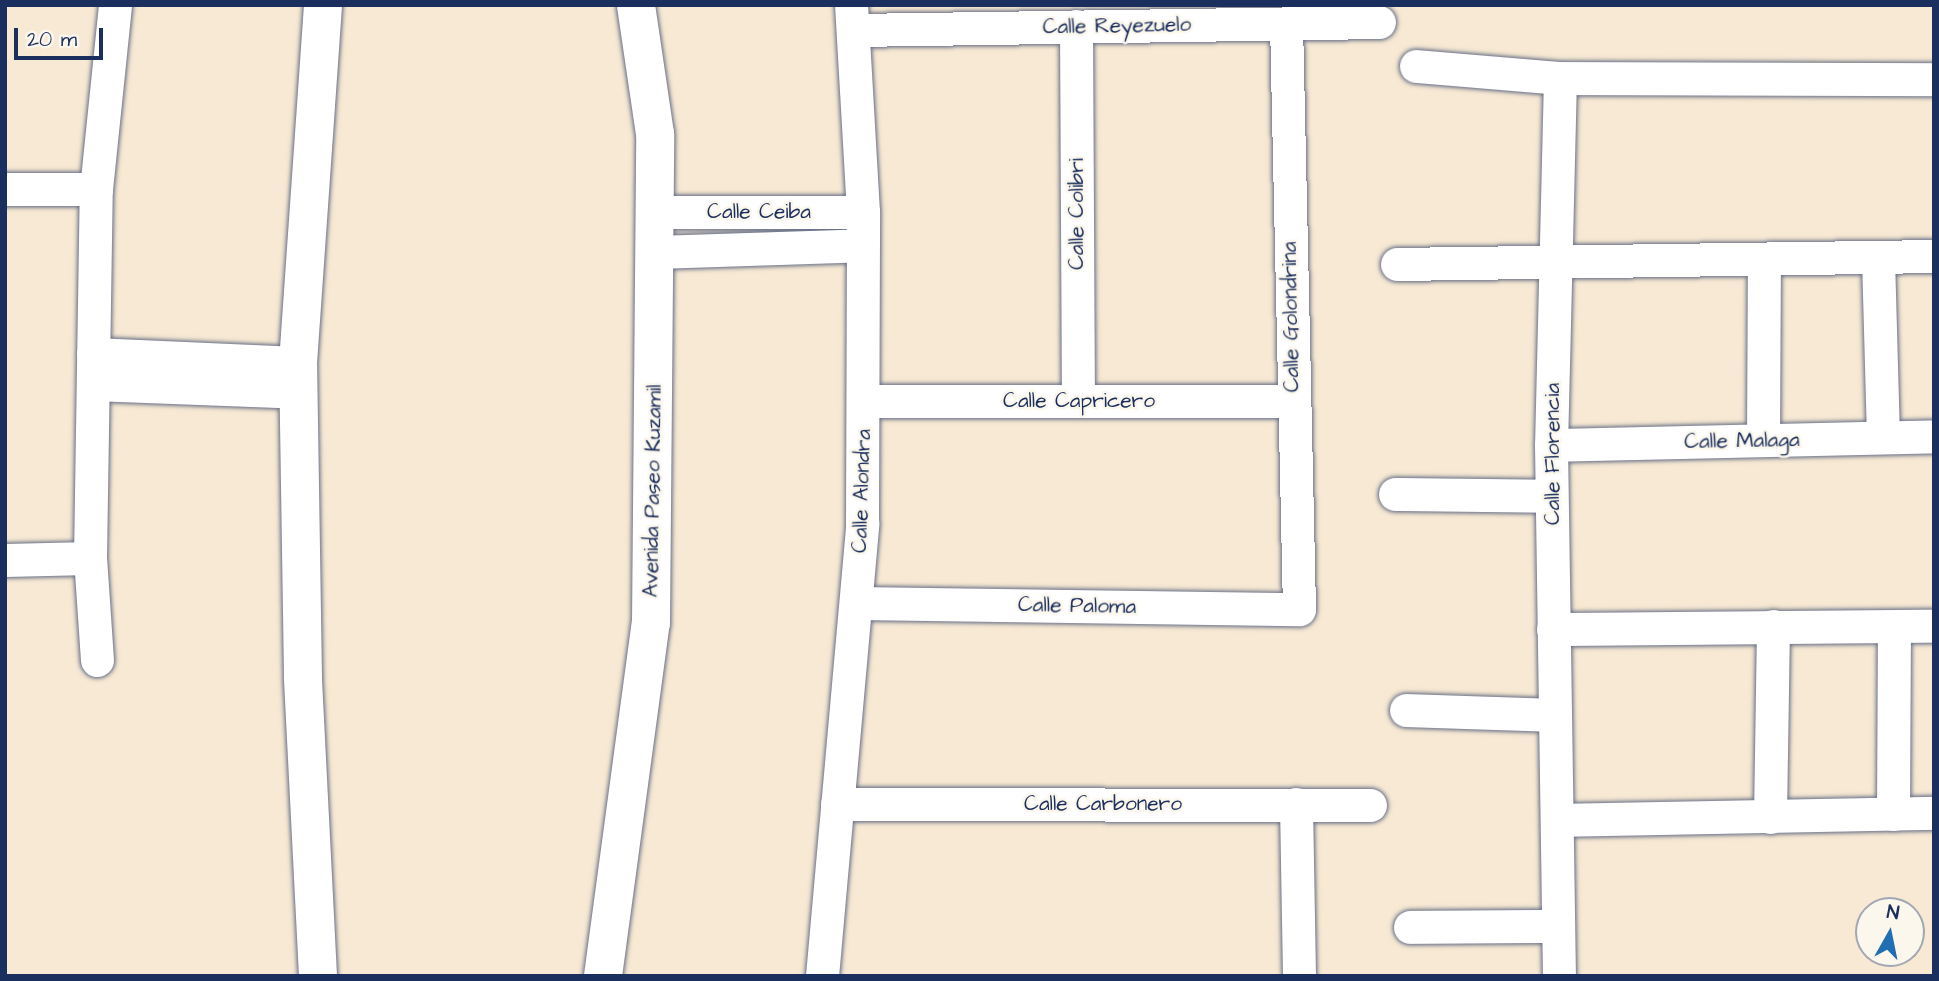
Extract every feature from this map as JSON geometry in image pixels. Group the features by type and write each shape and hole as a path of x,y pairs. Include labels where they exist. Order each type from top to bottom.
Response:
{"main road":[{"path":"318,976 303,677 298,378 323,5"},
{"name":"Avenida Paseo Kuzamil","path":"603,976 651,623 656,252 654,134 636,5"}],"street":[{"path":"97,660 90,558 96,189 115,5"},
{"name":"Calle Reyezuelo","path":"853,18 1076,26 1379,23"},
{"name":"Calle Alondra","path":"822,976 856,603 866,401 863,212 853,18"},
{"name":"Calle Golondrina","path":"1286,24 1298,609"},
{"name":"Calle Colibri","path":"1076,26 1078,401"},
{"path":"1416,66 1560,78 1934,79"},
{"name":"Calle Florencia","path":"1559,976 1551,445 1552,264 1560,78"},
{"path":"5,189 96,189"},
{"name":"Calle Ceiba","path":"655,212 863,212"},
{"name":"Calle Ceiba","path":"656,252 863,246"},
{"path":"1397,264 1934,257"},
{"path":"1878,258 1883,437"},
{"path":"1763,440 1764,260"},
{"path":"93,369 298,378"},
{"name":"Calle Capricero","path":"866,401 1292,401"},
{"name":"Calle Malaga","path":"1551,445 1934,436"},
{"path":"1395,494 1552,496"},
{"path":"5,561 90,558"},
{"name":"Calle Paloma","path":"856,603 1298,609"},
{"path":"1770,817 1773,626"},
{"path":"1553,629 1934,626"},
{"path":"1893,814 1894,627"},
{"path":"1406,710 1555,715"},
{"name":"Calle Carbonero","path":"837,804 1370,805"},
{"path":"1296,804 1299,976"},
{"path":"1557,820 1934,813"},
{"path":"1410,927 1558,926"}]}
